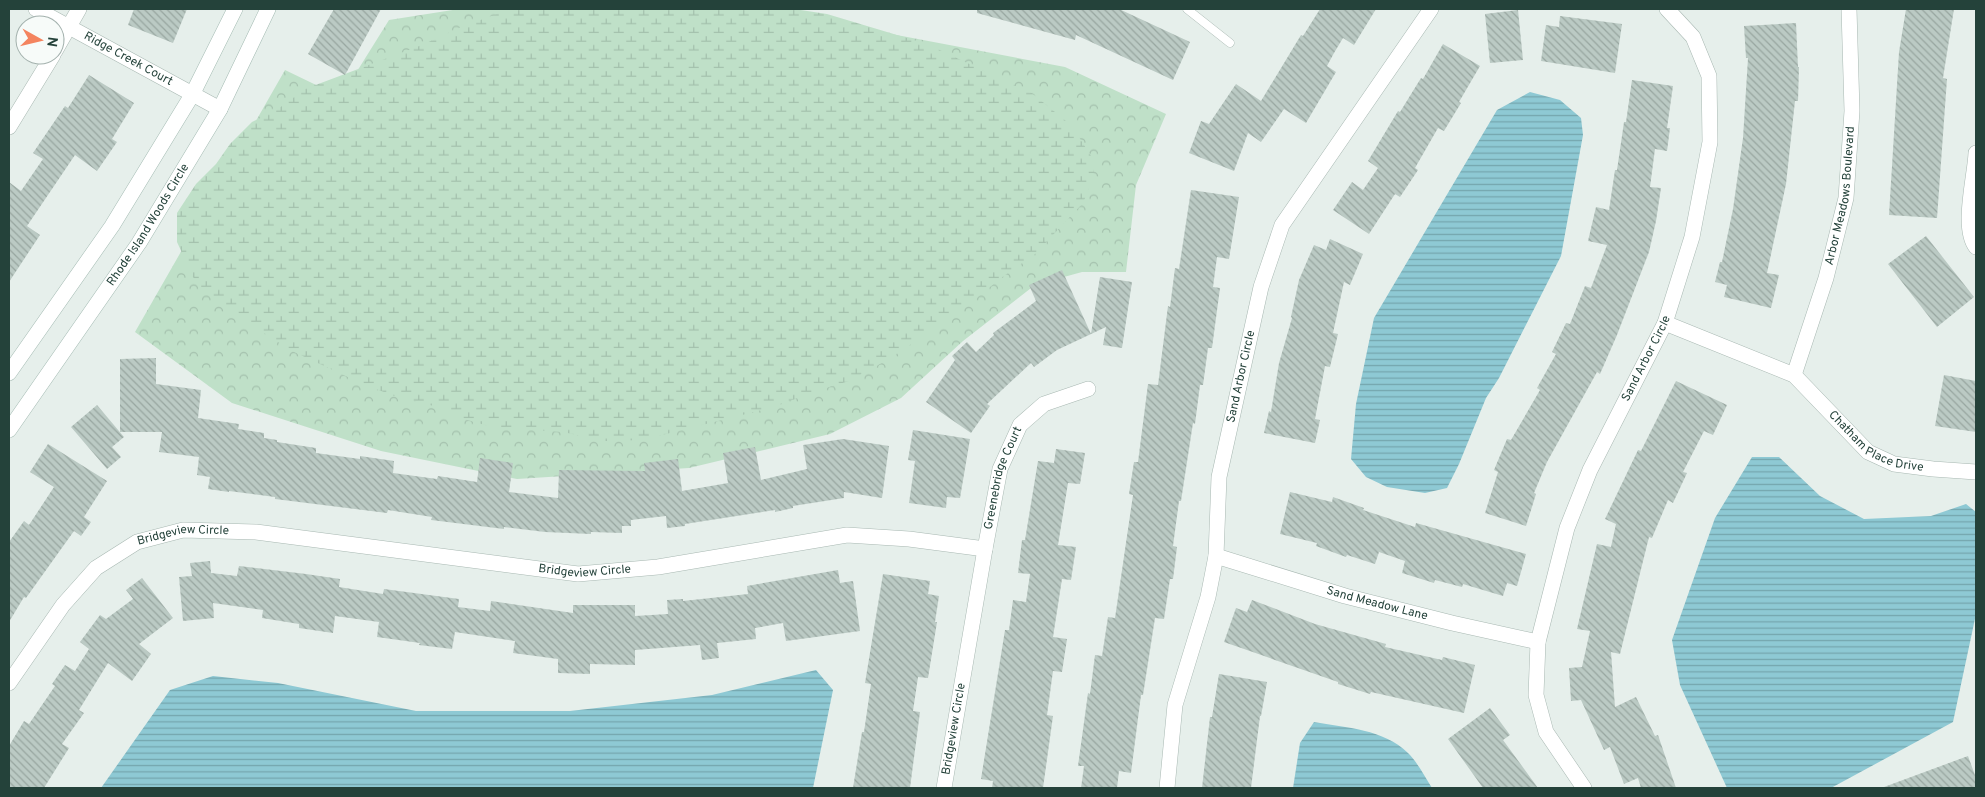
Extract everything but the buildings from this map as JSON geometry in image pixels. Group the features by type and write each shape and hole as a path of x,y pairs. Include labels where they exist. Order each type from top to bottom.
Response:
{"street":[{"name":"Ridge Creek Court","path":"36,9 220,110"},
{"path":"65,33 79,9"},
{"path":"9,373 112,226 192,95 235,9"},
{"name":"Rhode Island Woods Circle","path":"9,430 139,243 220,110 268,9"},
{"name":"Sand Arbor Circle","path":"1167,788 1175,705 1208,597 1216,556 1219,478 1261,287 1282,225 1431,9"},
{"name":"Sand Arbor Circle","path":"1584,788 1546,732 1536,695 1538,642 1567,528 1590,470 1665,323 1692,237 1710,142 1710,76 1693,37 1667,9"},
{"name":"Arbor Meadows Boulevard","path":"1794,375 1826,278 1846,198 1852,111 1849,9"},
{"path":"9,127 47,65"},
{"path":"1976,153 1969,221 1972,241 1976,247"},
{"path":"1665,323 1794,375"},
{"name":"Chatham Place Drive","path":"1794,375 1868,452 1894,464 1976,472"},
{"name":"Greenebridge Court","path":"984,549 1000,469 1020,425 1044,404 1088,388"},
{"name":"Bridgeview Circle","path":"9,683 63,605 96,568 137,542 183,530 256,532 578,574 658,567 848,535 909,539 984,549 944,788"},
{"name":"Sand Meadow Lane","path":"1216,556 1345,596 1538,642"}],"lane":[{"path":"1187,9 1230,43"}],"green space":[{"path":"459,9 760,9 1065,67 1166,114 1136,185 1126,272 1082,272 1035,285 963,341 901,398 830,434 689,468 517,479 381,451 232,403 135,332 285,70 341,97 389,20"},
{"path":"510,9 794,9 827,14 927,44 1033,94 1072,126 1091,156 1094,176 1083,203 1035,254 1001,278 963,309 889,359 849,381 774,407 642,440 605,441 563,432 492,427 457,417 434,406 400,398 365,385 292,351 219,304 195,281 177,242 177,213 196,184 216,164 230,144 252,122 275,111 305,89 422,45 459,28"}],"water":[{"path":"1530,92 1560,100 1581,118 1583,135 1561,256 1499,378 1486,398 1447,488 1425,493 1387,487 1366,477 1351,459 1356,404 1374,318 1497,110"},
{"path":"1752,457 1779,457 1820,496 1864,519 1931,516 1966,504 1976,512 1976,614 1953,722 1831,788 1727,788 1680,685 1672,640 1715,518"},
{"path":"816,670 833,690 813,788 101,788 170,690 213,676 278,683 416,711 570,711 712,695"},
{"path":"1314,722 1351,728 1388,739 1412,757 1432,788 1293,788 1300,743"}]}
